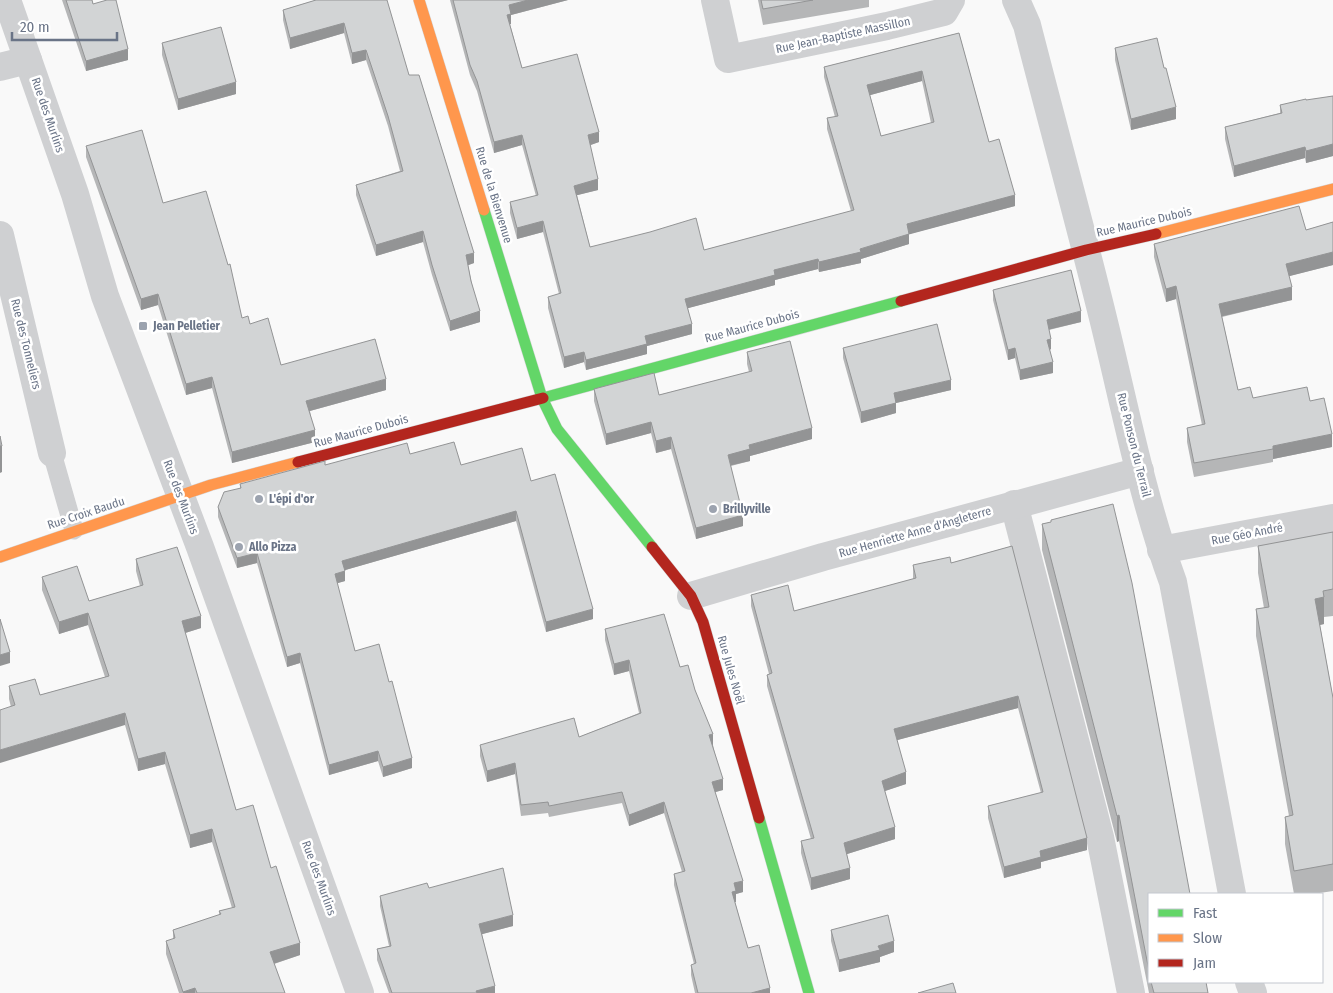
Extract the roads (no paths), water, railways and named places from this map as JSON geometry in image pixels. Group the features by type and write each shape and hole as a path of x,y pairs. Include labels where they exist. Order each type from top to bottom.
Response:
{"street":[{"name":"Rue des Murlins","path":"7,0 75,194 105,296 181,496 360,993"},
{"name":"Rue de la Bienvenue","path":"420,0 542,398"},
{"name":"Rue Jean-Baptiste Massillon","path":"715,0 728,58 888,26 944,12 951,0"},
{"name":"Rue Ponson du Terrail","path":"1016,0 1027,25 1086,250 1140,471 1161,550 1173,582 1232,893"},
{"path":"0,67 28,60"},
{"name":"Rue Maurice Dubois","path":"181,496 211,485 542,398 1086,250 1122,243 1333,189"},
{"name":"Rue des Tonneliers","path":"0,235 52,453"},
{"name":"Rue Jules Noël","path":"542,398 556,429 691,596 703,622 809,993"},
{"name":"Rue Henriette Anne d'Angleterre","path":"691,596 823,557 1140,471"},
{"name":"Rue Croix Baudu","path":"0,557 74,530 181,496"},
{"path":"1014,504 1100,837 1131,993"},
{"name":"Rue Géo André","path":"1161,550 1333,518"}],"lane":[{"path":"52,453 74,530"}],"place":[{"name":"Jean Pelletier","path":"143,326"},
{"name":"L'épi d'or","path":"259,499"},
{"name":"Brillyville","path":"713,509"},
{"name":"Allo Pizza","path":"239,547"}]}
